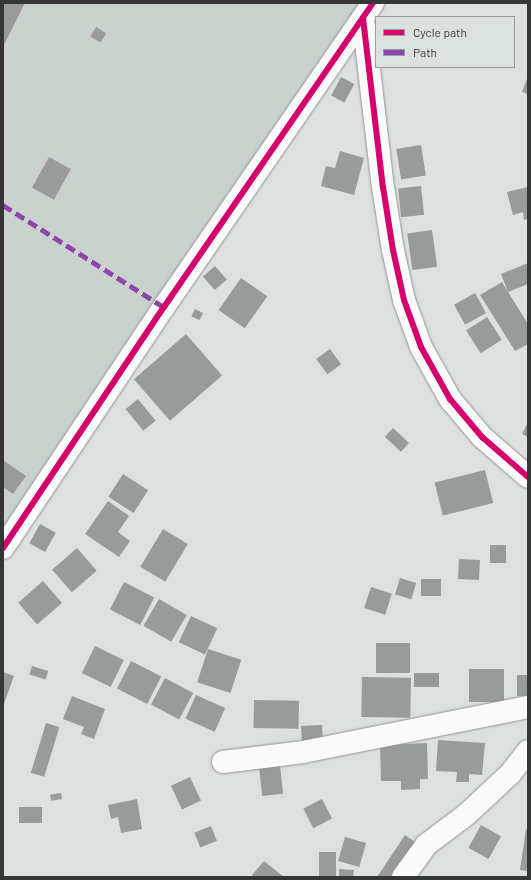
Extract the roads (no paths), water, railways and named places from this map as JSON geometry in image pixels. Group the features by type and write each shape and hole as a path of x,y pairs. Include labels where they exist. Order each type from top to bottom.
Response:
{"street":[{"path":"368,10 383,187 393,250 404,300 421,347 459,410 482,437 528,477"},
{"path":"3,548 159,314 368,10"},
{"path":"223,762 304,752 528,707"},
{"path":"403,877 411,869 426,845 466,815 510,774 528,751"}]}
